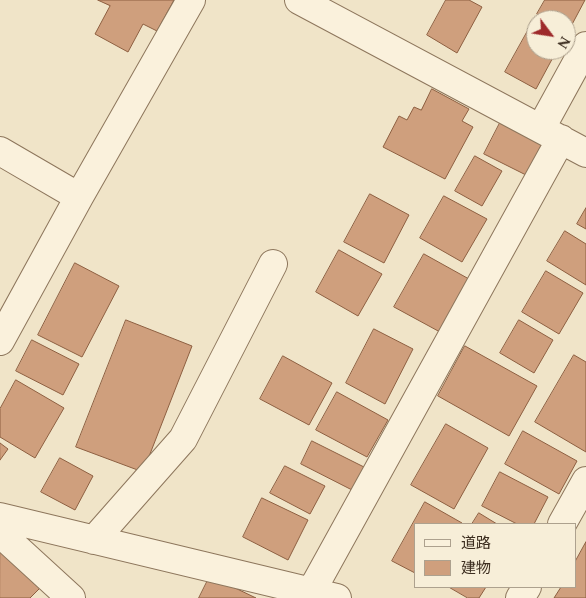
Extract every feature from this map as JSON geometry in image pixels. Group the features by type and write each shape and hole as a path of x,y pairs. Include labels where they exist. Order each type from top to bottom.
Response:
{"street":[{"path":"0,341 191,0"},
{"path":"299,0 586,152"},
{"path":"0,517 324,595 551,133 586,46"},
{"path":"0,151 79,197"},
{"path":"94,540 184,439 273,264"},
{"path":"563,523 586,481"},
{"path":"0,533 71,598"}],"building":[{"path":"98,0 174,0 157,31 143,24 128,52 95,34 110,6"},
{"path":"446,0 469,0 482,7 457,53 427,35"},
{"path":"545,0 585,0 576,17 576,10 539,10"},
{"path":"526,34 526,60 552,60 536,89 505,72"},
{"path":"432,89 469,109 462,121 473,127 445,179 383,147 399,116 407,120 414,107 421,110"},
{"path":"501,121 543,142 526,175 484,154"},
{"path":"475,156 502,171 482,206 455,191"},
{"path":"370,194 409,215 384,263 344,242"},
{"path":"444,196 487,219 462,262 420,238"},
{"path":"586,208 586,229 577,224"},
{"path":"565,231 586,244 586,285 547,261"},
{"path":"339,250 382,274 358,316 316,292"},
{"path":"424,254 469,279 440,332 394,307"},
{"path":"75,263 119,286 82,357 38,335"},
{"path":"546,271 583,293 559,334 522,312"},
{"path":"126,320 192,346 143,472 76,447"},
{"path":"519,320 553,340 534,373 500,353"},
{"path":"374,329 413,349 385,404 346,383"},
{"path":"32,340 79,364 63,395 16,371"},
{"path":"465,346 537,386 509,436 438,396"},
{"path":"574,355 586,362 586,452 535,422"},
{"path":"283,356 332,383 309,425 260,399"},
{"path":"16,380 64,408 35,458 0,437 0,409"},
{"path":"337,392 388,420 367,457 316,430"},
{"path":"446,424 488,448 454,509 411,485"},
{"path":"523,431 577,461 559,494 505,464"},
{"path":"312,441 368,469 356,492 301,464"},
{"path":"0,443 8,449 0,460"},
{"path":"60,458 93,476 75,510 41,492"},
{"path":"285,466 325,486 310,514 270,493"},
{"path":"500,472 548,497 535,523 515,523 482,506"},
{"path":"262,498 308,520 288,560 243,537"},
{"path":"425,502 462,523 414,523 414,572 392,561"},
{"path":"479,513 495,523 473,523"},
{"path":"586,542 586,598 554,598 560,588 576,588 576,560"},
{"path":"0,549 40,588 30,598 0,598"},
{"path":"210,576 256,598 199,598"},
{"path":"451,588 485,588 479,598 468,598"}]}
